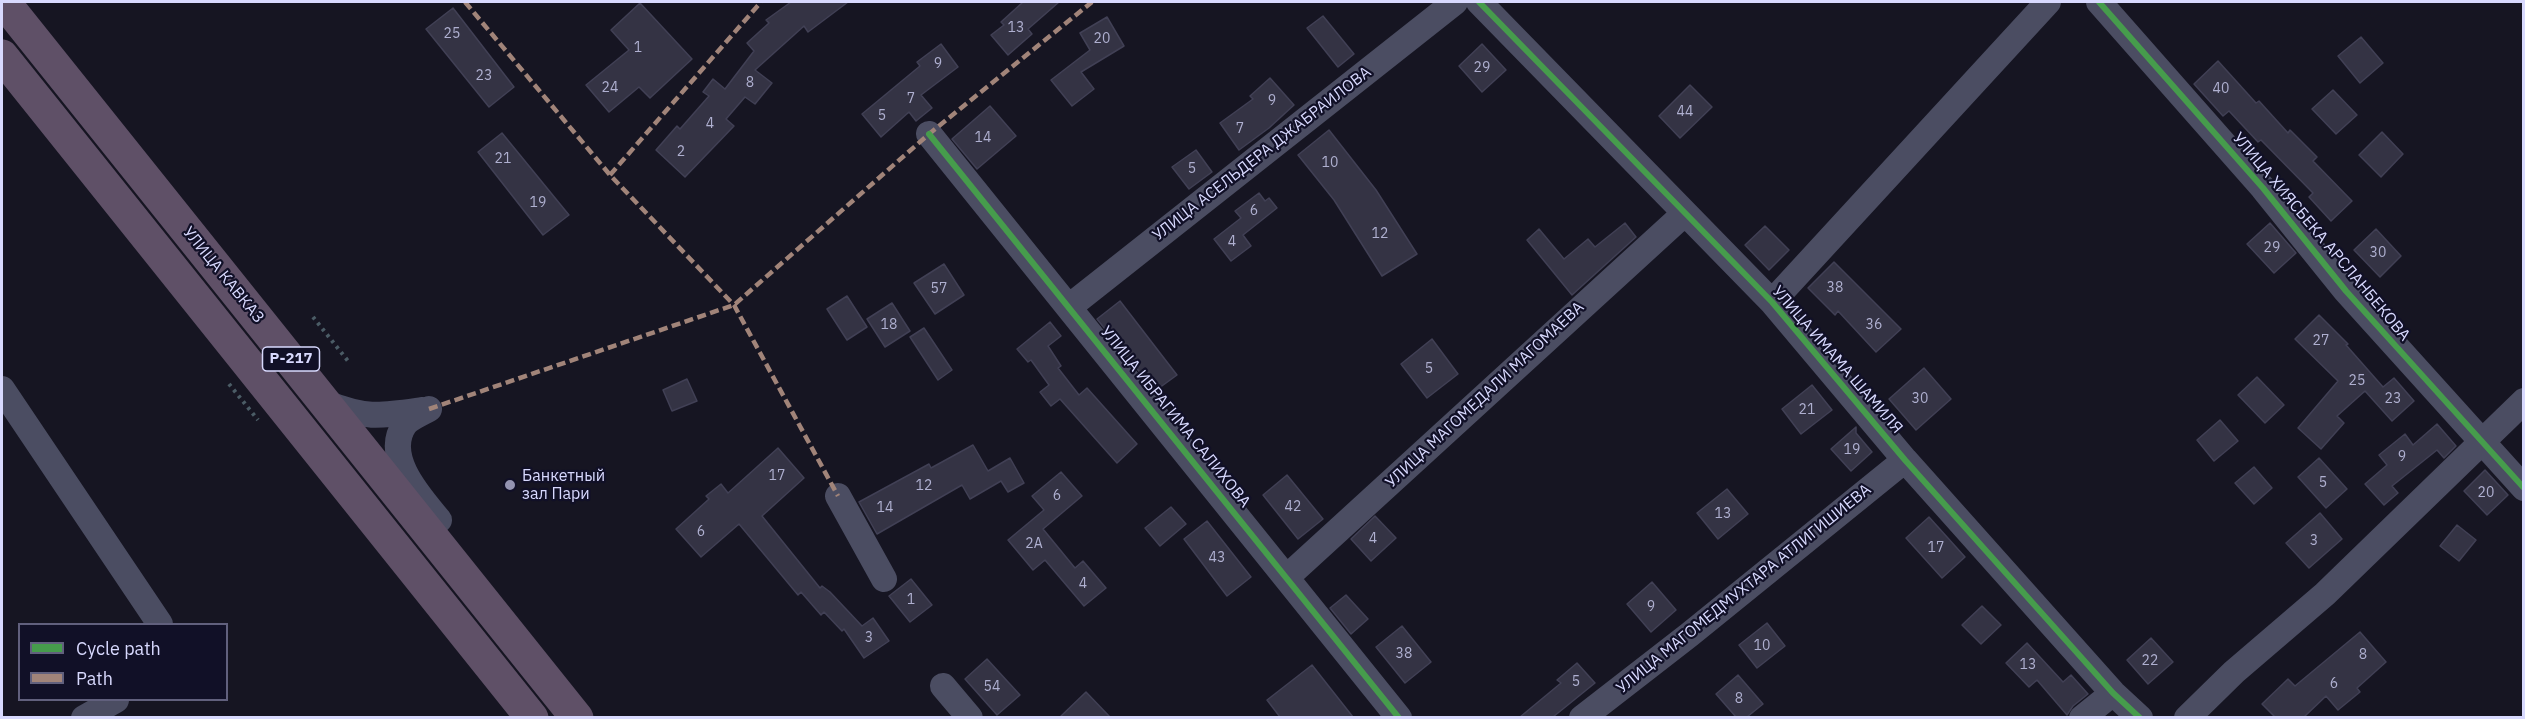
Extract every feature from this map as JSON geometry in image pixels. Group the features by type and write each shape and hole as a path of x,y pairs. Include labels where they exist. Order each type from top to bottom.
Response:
{"highway":[{"name":"УЛИЦА КАВКАЗ","path":"4,2 577,717"},
{"name":"Р-217","path":"2,56 532,717"}],"street":[{"name":"УЛИЦА АСЕЛЬДЕРА ДЖАБРАИЛОВА","path":"1069,307 1455,2"},
{"name":"УЛИЦА ИМАМА ШАМИЛЯ","path":"1479,2 1772,303 1905,460 2113,693 2140,717"},
{"path":"1772,303 2048,2"},
{"name":"УЛИЦА ХИЯСБЕКА АРСЛАНБЕКОВА","path":"2099,2 2264,188 2346,291 2523,488"},
{"name":"УЛИЦА ИБРАГИМА САЛИХОВА","path":"929,134 1399,717"},
{"name":"УЛИЦА МАГОМЕДАЛИ МАГОМАЕВА","path":"1287,577 1684,214"},
{"path":"2,389 159,623"},
{"path":"2187,717 2234,672 2325,594 2523,401"},
{"path":"326,403 355,414 380,416 429,409 406,423 398,440 400,457 406,478 451,535 466,578"},
{"name":"УЛИЦА МАГОМЕДМУХТАРА АТЛИГИШИЕВА","path":"1582,717 1689,635 1905,460"},
{"path":"838,496 885,579"},
{"path":"943,686 970,717"},
{"path":"2082,717 2113,693"},
{"path":"84,717 112,701"}],"path":[{"path":"314,317 348,361"},
{"path":"228,384 258,420"}],"building":[{"path":"791,2 848,2 808,32 804,26 755,70 772,83 755,104 745,97 726,119 734,126 685,177 656,150 677,126 680,129 709,96 703,92 713,79 725,89 754,51 747,43 769,23 766,20"},
{"path":"1023,2 1059,2 1028,29 1032,34 1008,55 991,35 1004,25 1001,22"},
{"path":"640,3 692,59 650,98 639,87 609,112 586,85 629,50 611,30"},
{"path":"453,8 514,87 489,107 426,29"},
{"path":"1323,16 1354,54 1338,67 1307,28"},
{"path":"1107,17 1124,46 1081,72 1094,89 1072,106 1051,80 1090,50 1080,33"},
{"path":"2361,37 2383,63 2360,83 2338,56"},
{"path":"941,44 958,67 921,95 932,108 916,121 909,112 881,137 862,114 920,66 917,62"},
{"path":"1482,44 1506,70 1482,92 1459,66"},
{"path":"2218,61 2256,103 2259,101 2288,133 2290,130 2317,157 2313,161 2352,201 2331,221 2309,197 2313,193 2261,140 2258,142 2229,111 2223,116 2194,84"},
{"path":"1270,78 1294,105 1269,128 1239,150 1220,123 1253,99 1250,96"},
{"path":"1690,85 1712,107 1680,138 1659,116"},
{"path":"2333,90 2357,115 2336,134 2312,109"},
{"path":"990,106 1016,136 977,169 952,139"},
{"path":"1329,130 1376,190 1417,254 1382,276 1334,200 1298,155"},
{"path":"2382,132 2403,154 2381,177 2359,155"},
{"path":"502,133 569,215 543,235 478,152"},
{"path":"1196,150 1212,172 1189,189 1172,167"},
{"path":"1259,193 1265,201 1269,198 1277,208 1243,235 1251,246 1231,261 1214,239 1241,218 1235,211"},
{"path":"1625,223 1636,237 1572,295 1527,240 1539,229 1564,259 1588,239 1595,247"},
{"path":"2270,223 2296,253 2274,273 2247,244"},
{"path":"1765,226 1789,250 1769,270 1745,245"},
{"path":"2376,229 2401,256 2380,277 2354,250"},
{"path":"1834,262 1901,329 1876,352 1838,311 1835,315 1808,288"},
{"path":"944,264 964,295 935,314 914,283"},
{"path":"847,296 867,327 847,340 827,309"},
{"path":"1120,301 1177,375 1155,391 1097,319"},
{"path":"892,303 910,331 885,347 867,319"},
{"path":"2319,315 2348,344 2346,345 2383,387 2394,378 2414,401 2392,421 2365,391 2337,416 2344,423 2321,449 2298,428 2338,381 2295,339"},
{"path":"1050,322 1061,336 1048,346 1061,366 1058,368 1079,395 1087,388 1137,444 1117,463 1060,399 1051,406 1040,392 1049,385 1031,360 1028,362 1017,349"},
{"path":"924,328 952,370 938,380 910,337"},
{"path":"1432,339 1458,374 1427,398 1401,364"},
{"path":"1924,368 1951,399 1916,430 1889,399"},
{"path":"2257,377 2284,405 2265,423 2238,395"},
{"path":"687,379 697,401 672,411 663,390"},
{"path":"1812,385 1832,410 1801,434 1782,409"},
{"path":"2220,420 2238,441 2214,461 2197,440"},
{"path":"2437,424 2456,446 2444,458 2437,450 2392,486 2398,493 2384,505 2365,484 2387,465 2379,455 2405,434 2413,445"},
{"path":"1856,427 1856,433 1872,452 1851,471 1831,449"},
{"path":"973,445 988,471 1010,458 1024,483 1008,492 1001,481 970,499 962,485 877,534 859,502 929,464 931,468"},
{"path":"778,448 804,478 762,516 820,588 822,586 830,592 862,626 873,618 889,641 864,658 844,629 842,631 824,612 821,615 801,592 798,595 739,524 701,557 676,529 709,499 706,496 721,484 728,493"},
{"path":"2319,458 2347,489 2326,508 2298,477"},
{"path":"2254,467 2272,488 2254,504 2235,483"},
{"path":"2485,470 2508,495 2487,515 2464,491"},
{"path":"1061,472 1082,496 1043,529 1075,568 1083,561 1106,588 1084,606 1045,560 1033,570 1008,540 1044,510 1032,496"},
{"path":"1287,475 1323,519 1298,539 1263,495"},
{"path":"1727,489 1748,514 1718,539 1697,513"},
{"path":"1171,507 1186,524 1160,546 1145,528"},
{"path":"2320,513 2342,539 2309,568 2286,543"},
{"path":"1375,516 1396,538 1371,561 1351,539"},
{"path":"1929,517 1965,557 1942,578 1906,538"},
{"path":"1207,521 1251,577 1227,596 1184,539"},
{"path":"2457,525 2476,540 2459,561 2440,546"},
{"path":"911,579 932,605 910,622 889,596"},
{"path":"1652,582 1676,610 1651,632 1627,604"},
{"path":"1346,595 1368,619 1351,634 1330,608"},
{"path":"1982,606 2001,625 1981,644 1962,625"},
{"path":"1767,623 1785,646 1757,668 1739,645"},
{"path":"1402,626 1431,662 1405,683 1376,647"},
{"path":"2360,632 2386,662 2357,688 2360,692 2338,710 2326,696 2304,717 2275,717 2262,704 2288,679 2295,686"},
{"path":"2151,638 2173,662 2148,684 2127,660"},
{"path":"2027,643 2063,682 2071,675 2088,694 2073,706 2067,715 2037,680 2029,687 2006,663"},
{"path":"987,659 1020,695 997,715 965,679"},
{"path":"1577,663 1595,683 1553,717 1520,717 1561,683 1557,680"},
{"path":"1312,665 1353,717 1280,717 1267,700"},
{"path":"1738,675 1763,704 1747,717 1736,717 1716,694"},
{"path":"1086,692 1110,717 1060,717"}],"marked path":[{"path":"465,2 610,175 734,305 838,496"},
{"path":"610,175 761,2"},
{"path":"429,409 734,305 929,134 1092,2"}],"cycle path":[{"path":"1479,2 1772,302 1905,460 2113,693 2140,718"},
{"path":"2099,2 2263,188 2346,291 2524,488"},
{"path":"929,134 1399,718"}],"place":[{"name":"Банкетный зал Пари","path":"510,485"}]}
